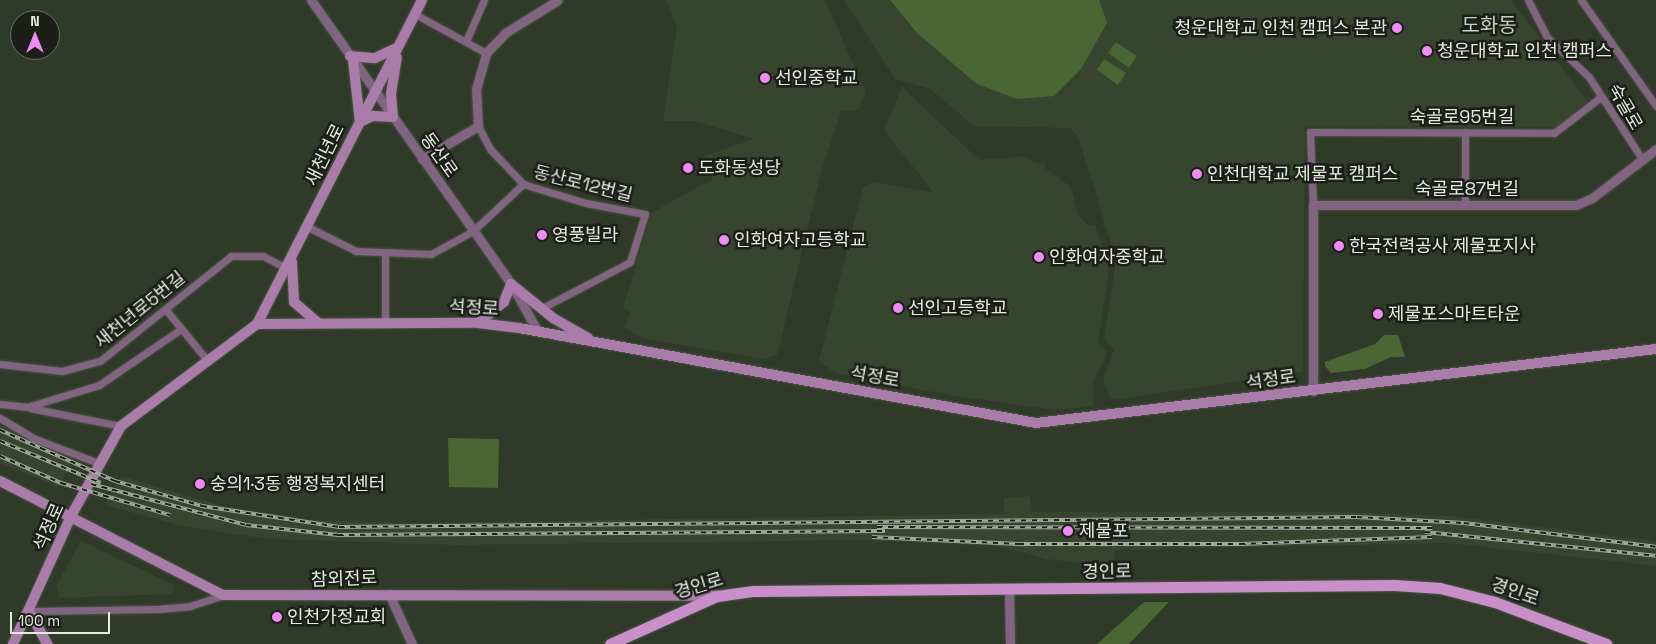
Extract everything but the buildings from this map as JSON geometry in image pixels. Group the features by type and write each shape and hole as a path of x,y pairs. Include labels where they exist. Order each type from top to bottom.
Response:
{"main road":[{"name":"새천년로","path":"257,324 422,0"},
{"path":"399,46 391,94 393,117 373,116 360,122 352,58 375,58 399,46"},
{"path":"292,258 294,302 319,324"},
{"path":"478,323 504,302 511,284 542,308 598,343"},
{"name":"석정로","path":"13,644 71,516 98,463 121,426 257,324 478,323 537,330 598,343 1036,422 1656,350"},
{"name":"참외전로","path":"0,481 223,594 717,596"},
{"name":"경인로","path":"610,644 717,596 754,591 1440,588 1495,602 1606,644"},
{"path":"29,611 47,644"}],"street":[{"name":"동산로","path":"311,0 511,284 537,330"},
{"path":"466,41 484,0"},
{"path":"523,184 491,150 478,126 476,89 486,53 512,28 558,0"},
{"name":"숙골로","path":"1528,0 1547,37 1589,77 1642,159"},
{"path":"1581,0 1656,106"},
{"path":"415,14 486,53"},
{"name":"숙골로95번길","path":"1313,205 1310,132 1556,132 1601,97"},
{"path":"422,159 478,126"},
{"path":"1465,132 1465,205"},
{"name":"숙골로87번길","path":"1313,205 1582,204 1656,149"},
{"name":"동산로12번길","path":"308,227 350,249 385,253 431,254 473,230 523,184 586,203 645,214 630,262 542,308"},
{"path":"1313,205 1314,391"},
{"path":"385,253 385,322"},
{"name":"새천년로5번길","path":"0,364 62,371 100,361 231,256 264,256 287,268"},
{"path":"166,310 207,360"},
{"path":"27,407 70,397 121,374 181,329"},
{"path":"0,404 27,407 121,426"},
{"path":"0,418 33,438 98,463"},
{"path":"1009,591 1010,644"},
{"path":"29,611 158,609 190,606 223,594"},
{"path":"390,594 412,644"}],"shaded area":[{"path":"666,0 825,0 866,93 859,109 841,112 822,169 777,355 763,359 642,338 625,328 630,312 623,308 651,213 713,179 704,156 754,139 695,121 663,121 677,27"},
{"name":"인천대학교 제물포 캠퍼스","path":"844,0 1511,0 1588,102 1556,127 1305,126 1303,372 1111,400 1103,378 1114,350 1104,339 1116,260 1078,136 1070,128 974,126 930,89 895,79"},
{"name":"인화여자중학교","path":"902,87 979,160 1026,156 1036,164 1045,163 1045,168 1071,187 1078,215 1089,226 1095,224 1109,270 1098,343 1107,351 1093,384 1093,406 1055,410 949,395 836,373 819,361 863,187 875,182 934,193 884,130"},
{"path":"0,425 74,458 59,487 0,463"},
{"path":"121,476 222,506 316,520 406,523 1004,514 1004,498 1030,496 1032,512 1347,512 1452,516 1656,541 1656,566 1447,543 1115,550 1114,567 1047,559 995,546 864,540 458,545 268,539 178,525 105,505"},
{"path":"81,541 172,584 174,594 60,598 56,586"}],"green space":[{"path":"890,0 1099,0 1107,23 1081,69 1054,96 1017,99 977,84 917,33"},
{"path":"1116,42 1137,56 1129,68 1108,53"},
{"path":"1104,59 1126,73 1118,85 1097,70"},
{"path":"1384,335 1398,335 1405,357 1391,357 1365,369 1331,373 1325,366 1325,362 1375,344"},
{"path":"448,438 499,439 498,488 449,487"},
{"path":"1144,602 1169,602 1129,644 1097,644"}],"railway":[{"path":"0,430 115,481 202,506 339,527 1357,517 1464,523 1656,547"},
{"path":"0,441 101,483"},
{"path":"0,456 61,483 170,515"},
{"path":"91,484 246,525 338,535 885,531"},
{"path":"877,527 1432,528"},
{"path":"1425,532 1656,556"},
{"path":"872,537 1019,544 1240,544 1432,537"}],"place":[{"name":"청운대학교 인천 캠퍼스 본관","path":"1397,28"},
{"name":"청운대학교 인천 캠퍼스","path":"1427,51"},
{"name":"선인중학교","path":"765,78"},
{"name":"도화동성당","path":"688,168"},
{"name":"인천대학교 제물포 캠퍼스","path":"1197,174"},
{"name":"영풍빌라","path":"542,235"},
{"name":"인화여자고등학교","path":"724,240"},
{"name":"한국전력공사 제물포지사","path":"1339,246"},
{"name":"인화여자중학교","path":"1039,257"},
{"name":"선인고등학교","path":"898,308"},
{"name":"제물포스마트타운","path":"1378,314"},
{"name":"숭의1·3동 행정복지센터","path":"200,484"},
{"name":"제물포","path":"1068,531"},
{"name":"인천가정교회","path":"277,617"}],"district":[{"name":"도화동","path":"1489,25"}]}
